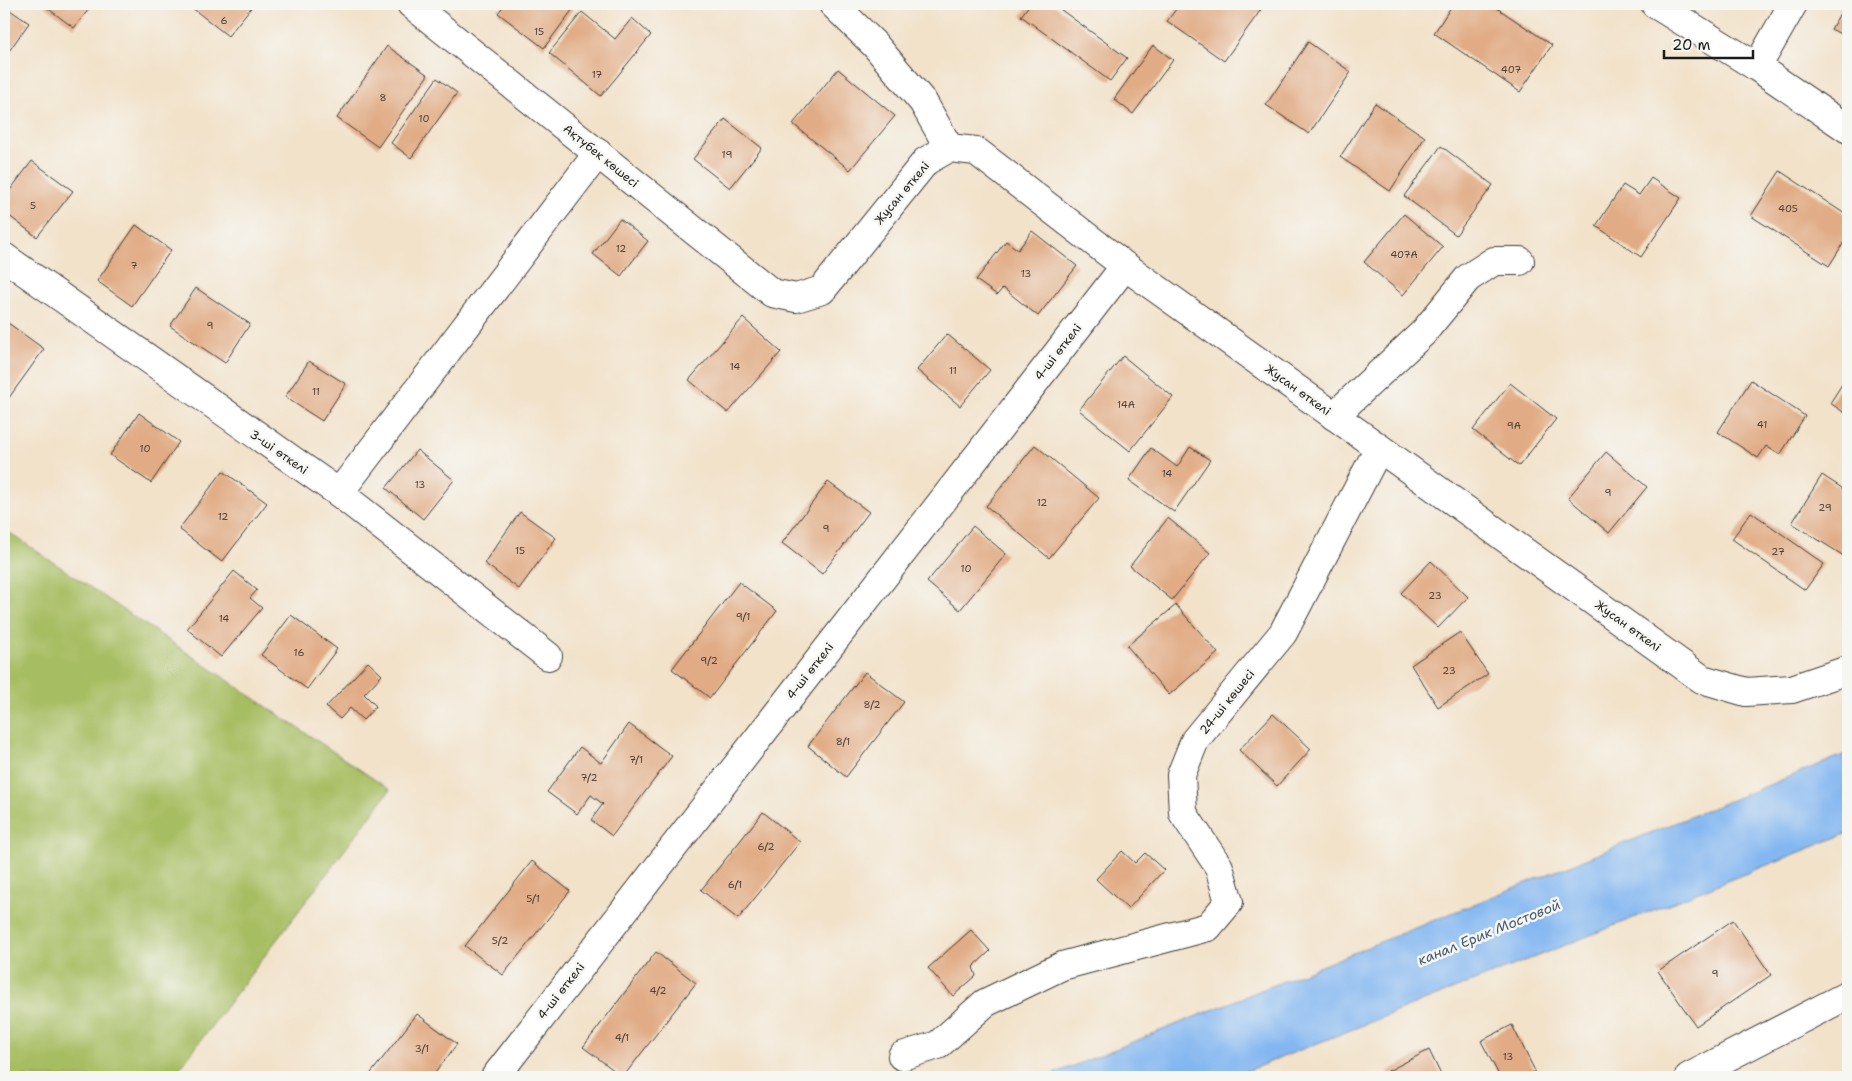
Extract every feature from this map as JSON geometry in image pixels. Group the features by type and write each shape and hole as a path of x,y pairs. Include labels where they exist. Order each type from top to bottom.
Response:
{"street":[{"name":"Ақтүбек көшесi","path":"411,4 772,293 796,298"},
{"path":"833,4 875,45 923,102 950,148"},
{"path":"1655,4 1757,67 1848,129"},
{"path":"1757,67 1793,4"},
{"name":"Жусан өткелі","path":"796,298 822,290 926,161 950,148 976,151 1125,266 1702,679 1746,692 1792,689 1848,670"},
{"path":"339,493 598,153"},
{"name":"3-шi өткелi","path":"4,258 339,493 548,656"},
{"path":"1334,416 1423,333 1468,278 1494,261 1520,261"},
{"name":"4-шi өткелi","path":"495,1077 1125,266"},
{"name":"24-ші көшесi","path":"902,1056 938,1045 985,1003 1062,966 1208,927 1229,902 1219,867 1183,813 1181,775 1195,740 1283,633 1379,448"},
{"path":"1689,1077 1848,995"}],"green space":[{"path":"4,529 390,790 173,1077 4,1077"}],"water":[{"name":"канал Ерик Мостовой","path":"1848,753 1848,833 1232,1077 1046,1077"}],"building":[{"path":"42,4 93,4 74,28"},
{"path":"187,4 254,4 228,36"},
{"path":"505,4 576,5 544,48 498,13"},
{"path":"1030,4 1053,4 1127,58 1110,81 1021,16"},
{"path":"1180,4 1265,4 1224,61 1167,21"},
{"path":"1453,4 1491,4 1552,45 1520,92 1434,33"},
{"path":"4,6 29,23 4,58"},
{"path":"1843,8 1848,11 1848,38 1831,29"},
{"path":"582,12 615,39 632,18 651,35 601,96 549,53"},
{"path":"1308,42 1351,72 1309,134 1266,105"},
{"path":"1153,45 1173,60 1133,114 1114,99"},
{"path":"387,46 428,75 378,147 337,118"},
{"path":"838,69 895,116 850,170 793,124"},
{"path":"437,78 457,93 411,158 391,143"},
{"path":"1375,103 1425,137 1390,191 1340,157"},
{"path":"725,119 762,148 730,188 693,159"},
{"path":"1441,146 1493,185 1456,235 1404,196"},
{"path":"32,161 73,191 37,237 4,212 4,198"},
{"path":"1780,171 1848,216 1848,236 1829,266 1751,216"},
{"path":"1651,178 1681,198 1641,257 1596,226 1623,185 1639,195"},
{"path":"1404,214 1443,247 1403,295 1364,262"},
{"path":"620,219 648,241 621,276 593,254"},
{"path":"136,225 171,250 132,306 97,281"},
{"path":"1032,231 1077,266 1038,316 1003,288 997,295 976,280 1006,241 1018,250"},
{"path":"196,288 250,324 225,363 170,326"},
{"path":"743,318 781,352 728,413 689,380"},
{"path":"4,320 44,349 8,399 4,395"},
{"path":"947,334 990,370 960,406 917,370"},
{"path":"1123,356 1173,397 1130,451 1079,410"},
{"path":"309,361 346,384 322,421 285,397"},
{"path":"1848,375 1848,415 1830,403"},
{"path":"1751,380 1805,416 1780,455 1766,446 1758,458 1718,432"},
{"path":"1510,383 1556,419 1519,466 1473,430"},
{"path":"139,413 179,442 151,483 110,455"},
{"path":"1035,445 1099,498 1049,558 986,506"},
{"path":"1190,447 1210,460 1174,512 1129,480 1151,448 1177,467"},
{"path":"417,450 454,480 423,519 386,488"},
{"path":"1606,452 1647,487 1609,533 1568,498"},
{"path":"223,471 267,503 222,562 179,529"},
{"path":"1822,475 1848,492 1847,558 1792,523"},
{"path":"828,482 869,512 822,574 782,543"},
{"path":"520,512 556,538 519,589 484,563"},
{"path":"1751,512 1824,564 1805,590 1732,539"},
{"path":"1168,518 1210,553 1172,600 1130,566"},
{"path":"973,526 1006,554 960,610 927,582"},
{"path":"1431,561 1468,597 1438,628 1401,593"},
{"path":"234,571 257,590 250,598 262,608 221,657 187,629"},
{"path":"739,582 777,611 710,698 672,669"},
{"path":"1176,605 1218,653 1169,695 1127,646"},
{"path":"291,615 337,649 307,689 261,655"},
{"path":"1460,632 1488,674 1438,707 1411,665"},
{"path":"368,662 382,675 364,694 376,706 363,720 350,708 340,719 326,707"},
{"path":"865,672 904,702 846,777 808,746"},
{"path":"1273,714 1311,749 1277,786 1239,750"},
{"path":"629,724 672,756 612,836 591,820 603,804 591,795 577,814 547,792 580,747 601,763"},
{"path":"763,812 800,842 738,919 701,890"},
{"path":"1122,851 1135,863 1145,853 1164,870 1128,909 1096,879"},
{"path":"532,861 570,891 503,975 465,946"},
{"path":"1733,920 1771,975 1696,1026 1658,971"},
{"path":"971,930 990,951 973,967 976,976 953,996 928,968"},
{"path":"656,952 696,983 623,1077 583,1047"},
{"path":"417,1014 457,1044 432,1077 368,1077"},
{"path":"1512,1025 1535,1071 1524,1077 1500,1077 1481,1041"},
{"path":"1429,1050 1442,1077 1392,1077 1388,1071"}]}
